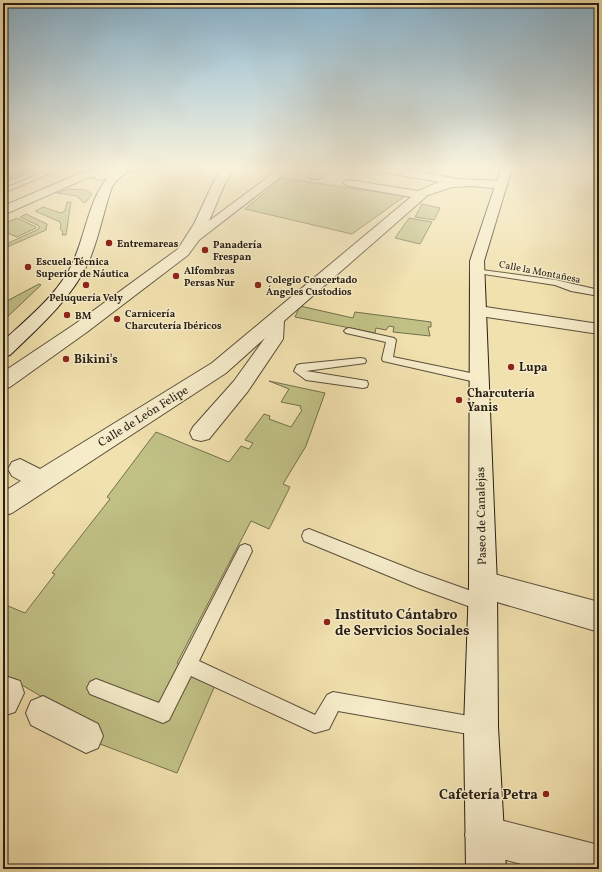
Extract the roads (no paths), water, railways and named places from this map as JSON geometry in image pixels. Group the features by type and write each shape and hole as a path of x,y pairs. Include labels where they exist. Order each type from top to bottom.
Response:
{"street":[{"path":"3,351 47,307 74,274 82,262 98,209"},
{"path":"8,376 163,268 183,252 193,239 208,209"},
{"path":"193,239 233,209"},
{"name":"Calle de León Felipe","path":"3,505 219,368 405,209"},
{"name":"Paseo de Canalejas","path":"485,852 481,727 482,594 479,311 477,261 494,209"},
{"path":"479,311 599,329"},
{"path":"201,434 242,386 274,339 276,319"},
{"path":"20,469 41,481"},
{"path":"482,594 599,617"},
{"path":"43,713 86,736"},
{"path":"485,852 599,865"}],"lane":[{"name":"Calle la Montañesa","path":"478,271 556,283 572,288 599,293"},
{"path":"349,331 391,340 382,359 480,379"},
{"path":"361,361 301,368 299,371 306,376 363,384"},
{"path":"308,536 418,580 482,594"},
{"path":"96,688 163,714 245,551"},
{"path":"188,666 315,724 322,722 333,701 481,727"}],"place":[{"name":"Entremareas","path":"109,243"},
{"name":"Panadería Frespan","path":"205,250"},
{"name":"Escuela Técnica Superior de Náutica","path":"28,267"},
{"name":"Alfombras Persas Nur","path":"176,276"},
{"name":"Peluquería Vely","path":"86,285"},
{"name":"Colegio Concertado Ángeles Custodios","path":"258,285"},
{"name":"BM","path":"67,315"},
{"name":"Carnicería Charcutería Ibéricos","path":"117,319"},
{"name":"Bikini's","path":"66,359"},
{"name":"Lupa","path":"511,367"},
{"name":"Charcutería Yanis","path":"459,400"},
{"name":"Instituto Cántabro de Servicios Sociales","path":"327,622"},
{"name":"Cafetería Petra","path":"546,794"}]}
